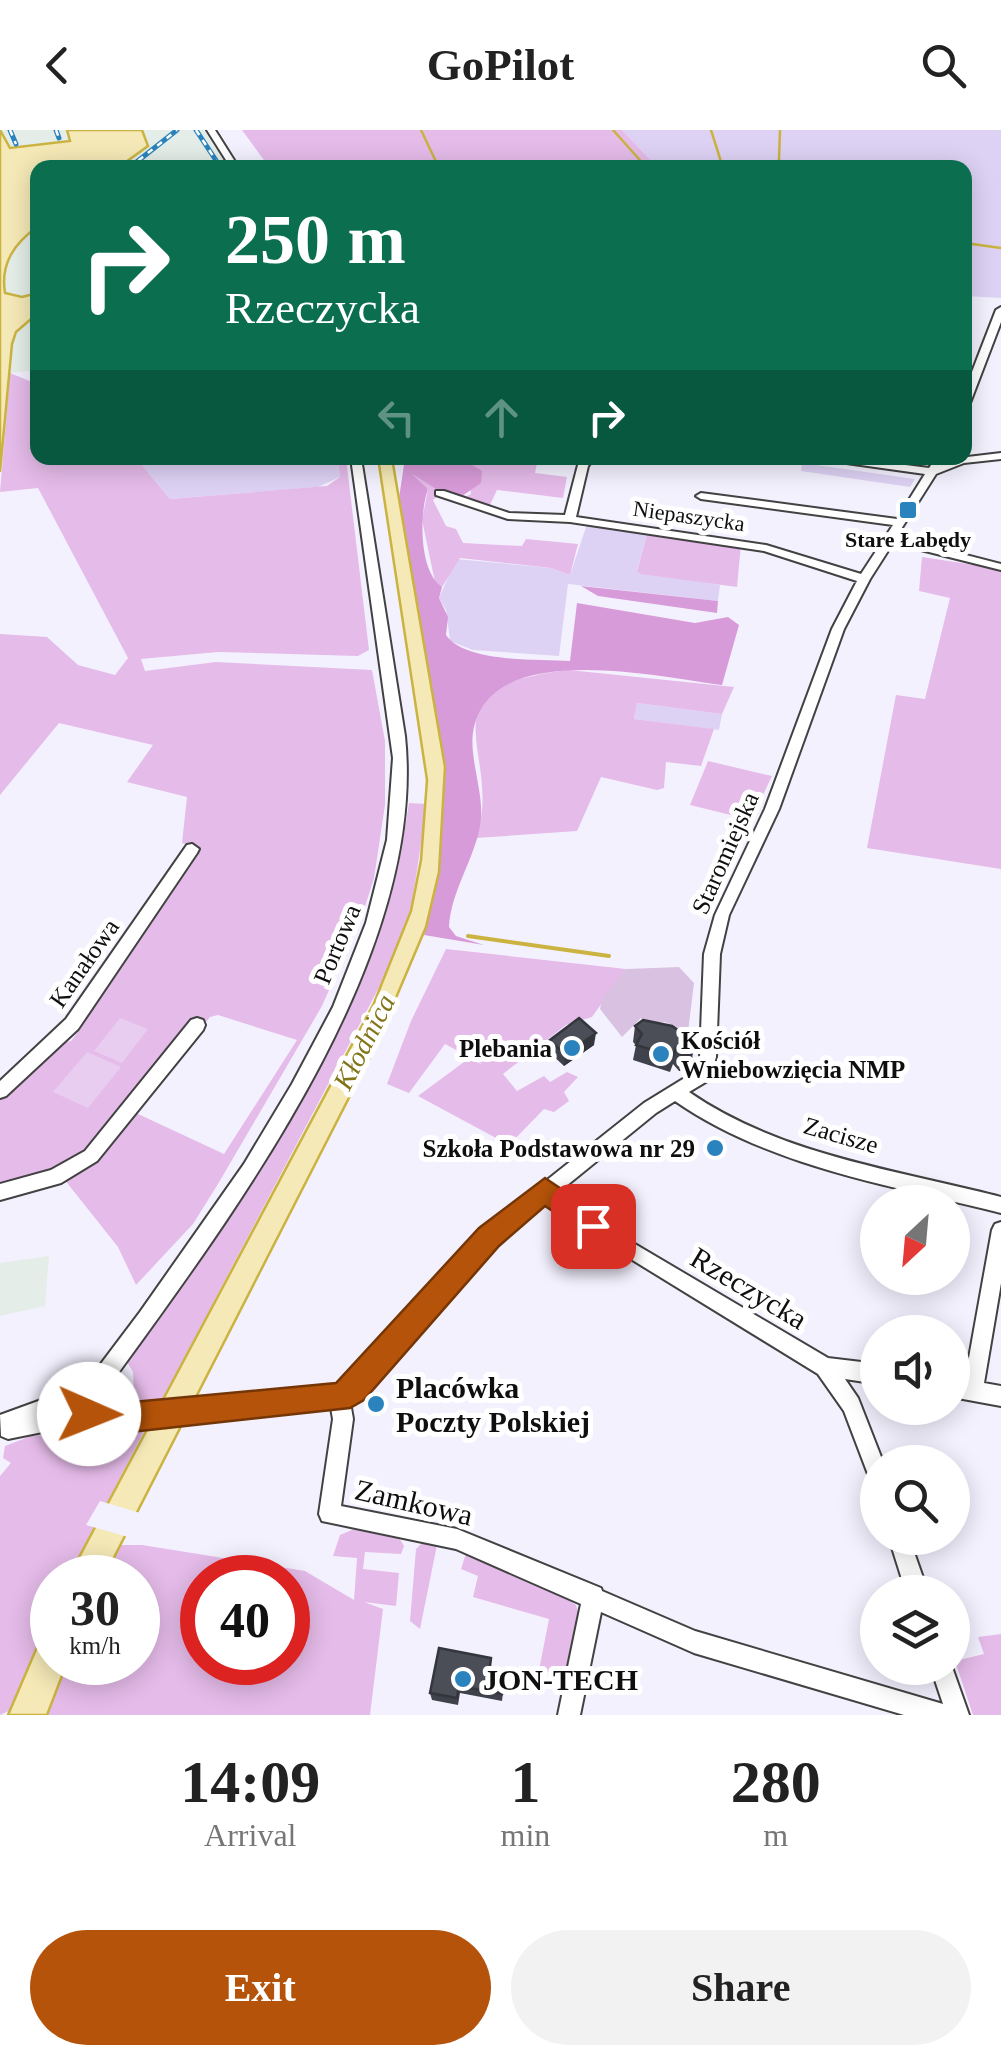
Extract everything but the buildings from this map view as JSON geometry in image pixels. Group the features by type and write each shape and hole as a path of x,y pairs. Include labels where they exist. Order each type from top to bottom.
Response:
{"street":[{"path":"211,130 230,160"},
{"path":"972,385 1001,310"},
{"path":"972,458 1001,456"},
{"name":"Portowa","path":"102,1389 271,1131 354,975 385,893 394,852 400,756 357,465"},
{"path":"570,519 588,465"},
{"path":"882,465 932,472 949,465"},
{"name":"Staromiejska","path":"339,1398 353,1389 489,1237 650,1108 698,1081 706,1068 710,970 722,915 772,809 838,629 864,579 938,465"},
{"name":"Niepaszycka","path":"440,493 508,516 570,519 766,548 864,579"},
{"path":"700,496 900,523"},
{"path":"890,539 1000,563"},
{"name":"Kanałowa","path":"0,1091 67,1031 192,849"},
{"path":"0,1192 55,1177 91,1156 197,1025"},
{"name":"Zacisze","path":"677,1093 703,1116 770,1140 1001,1205"},
{"name":"Rzeczycka","path":"545,1190 593,1226 825,1367 851,1405 866,1445"},
{"path":"577,1246 593,1226"},
{"path":"970,1359 1001,1230"},
{"path":"825,1367 860,1372"},
{"path":"0,1427 76,1394 86,1385 102,1389 124,1412 136,1415"},
{"path":"87,1414 102,1408 102,1389"},
{"path":"970,1389 1001,1396"},
{"path":"76,1394 75,1407 87,1414"},
{"path":"0,1427 87,1414 136,1415 339,1398"},
{"name":"Zamkowa","path":"339,1398 343,1419 330,1514 437,1532 694,1642 952,1715"},
{"path":"569,1715 594,1596"},
{"path":"946,1685 952,1715"}],"shaded area":[{"path":"0,130 204,130 223,160 30,160 29,371 10,373 12,344 22,325 0,326"},
{"path":"242,130 622,130 650,160 264,160"},
{"path":"622,130 1001,130 1001,298 972,296 972,160 650,160"},
{"path":"10,373 30,381 30,465 142,465 170,499 327,486 340,477 339,465 347,465 369,650 358,656 218,652 141,659 145,671 216,662 372,670 385,741 385,805 374,878 322,1006 193,1224 136,1285 118,1247 64,1179 0,1188 0,1096 54,1045 71,1041 80,1029 75,1025 198,847 182,843 187,797 127,782 153,745 59,723 0,795 0,634 47,637 78,665 115,675 128,658 38,488 0,492","holes":["218,1015 297,1040 224,1154 136,1113 210,1017"]},
{"path":"142,465 339,465 340,477 318,487 170,499"},
{"path":"404,465 472,465 482,471 481,483 462,496 441,492 412,474 428,489 423,541 429,569 442,587 439,598 448,617 446,635 469,651 503,658 570,661 577,603 695,623 728,617 739,625 722,685 581,670 544,673 512,682 488,700 472,739 481,801 480,826 449,927 456,936 484,945 424,935 439,872 445,767 399,498"},
{"path":"467,465 537,465 535,473 567,477 563,498 497,490 487,511 439,495 433,500 446,526 456,529 463,543 522,546 526,539 578,544 570,575 551,568 460,558 442,587 435,582 422,520 428,489 410,473 436,488 471,494"},
{"path":"802,465 816,465 915,479 910,487 801,471"},
{"path":"588,521 648,531 637,570 720,585 718,601 568,584 559,656 473,650 450,641 446,610 439,598 456,559 551,568 570,575"},
{"path":"648,531 741,544 737,587 641,574 637,571"},
{"path":"922,557 1001,569 1001,869 867,848 896,695 925,699 950,598 919,591"},
{"path":"581,586 718,601 717,613 598,596"},
{"path":"569,670 734,687 722,714 637,703 634,719 714,729 701,766 666,762 664,788 657,790 601,777 577,831 476,838 482,807 476,729 479,708 493,692 522,679"},
{"path":"637,703 722,714 719,730 634,719"},
{"path":"708,761 772,776 751,820 690,805"},
{"path":"409,803 427,804 411,910 395,957 162,1400 134,1402 133,1372 127,1362 263,1166 339,1029 369,957 393,881"},
{"path":"446,949 626,969 592,1017 566,1025 503,1074 517,1091 544,1076 550,1082 567,1072 578,1077 564,1092 569,1101 554,1112 544,1109 509,1145 418,1096 468,1059 484,1065 445,1044 409,1093 387,1084 411,1021"},
{"path":"679,967 694,983 688,1032 665,1022 645,1025 641,1018 622,1037 600,1009 602,999 626,969"},
{"path":"120,1018 148,1029 122,1063 94,1051"},
{"path":"87,1052 121,1067 88,1108 53,1092"},
{"path":"49,1256 45,1306 0,1316 0,1263"},
{"path":"146,1428 80,1555 30,1555 30,1665 11,1710 0,1715 0,1476 11,1463 3,1458 5,1446 31,1436"},
{"path":"354,1529 398,1536 404,1546 401,1554 365,1552 363,1569 399,1573 396,1606 364,1602 383,1609 370,1715 47,1715 59,1685 160,1685 160,1555 114,1555 119,1545 205,1555 180,1555 180,1685 310,1685 310,1574 354,1600 357,1558 333,1556 340,1535"},
{"path":"426,1539 444,1540 447,1548 437,1545 420,1629 410,1621 416,1549"},
{"path":"467,1550 563,1591 561,1595 576,1605 579,1615 570,1677 539,1670 549,1619 473,1597 478,1576 461,1569"},
{"path":"1001,1634 1001,1715 973,1715 963,1685 970,1685 970,1657 984,1654 978,1637"}],"water":[{"path":"0,130 10,148 70,141 67,130 142,130 148,146 129,160 30,160 30,233 7,263 4,282 5,293 30,295 30,320 16,332 12,344 0,472"},
{"name":"Kłodnica","path":"379,465 393,465 445,767 439,872 426,927 376,1045 115,1555 80,1555 374,1003 411,911 421,860 427,780"},
{"path":"30,1664 30,1685 59,1685 47,1715 8,1715"}],"pier":[{"path":"100,1501 140,1513 128,1537 86,1525"}],"waterway":[{"path":"421,130 435,160"},
{"path":"613,130 640,160"},
{"path":"711,130 720,160"},
{"path":"779,160 780,130"},
{"path":"972,244 1001,248"},
{"path":"468,936 609,956"}],"railway":[{"path":"10,130 16,144"},
{"path":"56,130 59,138"},
{"path":"139,160 177,130"},
{"path":"196,130 216,160"}],"place":[{"name":"Stare Łabędy","path":"908,510"},
{"name":"Plebania","path":"572,1048"},
{"name":"Kościół Wniebowzięcia NMP","path":"661,1054"},
{"name":"Szkoła Podstawowa nr 29","path":"715,1148"},
{"name":"Placówka Poczty Polskiej","path":"376,1404"},
{"name":"JON-TECH","path":"463,1679"}],"route":[{"path":"89,1414 122,1418 339,1398 368,1373 419,1310 489,1237 545,1190 593,1226"}]}
